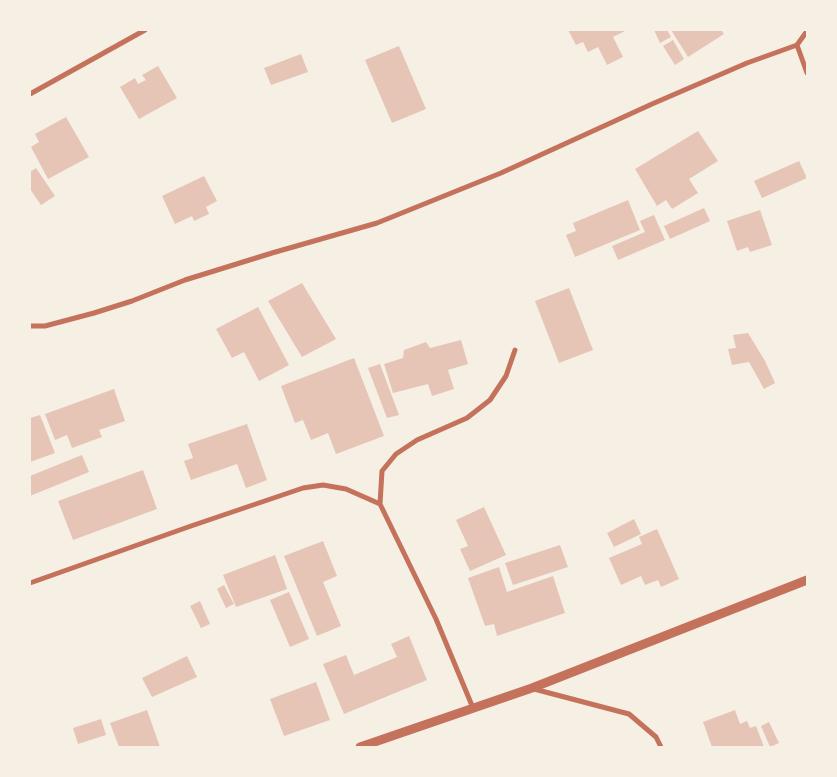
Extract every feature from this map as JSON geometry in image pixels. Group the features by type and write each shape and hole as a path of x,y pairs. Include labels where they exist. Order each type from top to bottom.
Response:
{"street":[{"path":"30,94 145,30"},
{"path":"30,326 45,326 94,313 132,301 185,280 377,223 501,172 747,63 797,44 807,31"},
{"path":"797,44 807,73"},
{"path":"473,708 436,619 380,504 382,471 396,454 417,440 467,418 490,400 506,376 515,350"},
{"path":"30,583 303,488 324,485 346,489 380,504"},
{"path":"360,747 532,688 807,580"},
{"path":"532,688 629,714 656,737 661,747"}],"building":[{"path":"568,30 627,30 613,37 623,57 607,65 598,47 588,52 583,42 576,45"},
{"path":"654,30 667,30 671,37 660,43"},
{"path":"671,30 721,30 724,34 688,57"},
{"path":"673,40 684,59 675,65 663,46"},
{"path":"399,46 426,109 392,123 365,60"},
{"path":"301,54 308,72 271,85 264,68"},
{"path":"158,66 177,98 139,119 120,87 135,78 138,84 146,80 142,75"},
{"path":"66,117 89,157 48,179 31,147 39,142 35,134"},
{"path":"698,131 718,161 689,179 698,193 672,209 666,200 657,206 635,169"},
{"path":"799,161 807,178 762,198 754,181"},
{"path":"36,168 55,196 41,205 30,189 30,172"},
{"path":"204,176 217,201 206,207 209,214 194,221 192,216 175,224 162,196"},
{"path":"628,200 640,230 575,257 566,235 576,231 573,223"},
{"path":"704,208 710,221 670,239 664,226"},
{"path":"760,210 772,245 750,252 748,247 737,251 727,221"},
{"path":"654,215 665,240 618,260 612,246 645,232 640,221"},
{"path":"302,283 336,339 302,357 268,301"},
{"path":"569,288 593,350 559,363 535,301"},
{"path":"258,307 289,365 259,381 244,352 232,358 216,329"},
{"path":"748,333 765,361 775,383 764,389 749,362 732,365 728,349 736,348 733,335"},
{"path":"461,340 468,364 448,370 454,389 432,396 428,384 393,393 384,364 403,358 404,350 426,342 430,348"},
{"path":"354,358 384,436 336,454 328,433 311,440 303,420 295,423 281,386"},
{"path":"380,364 399,415 387,418 368,368"},
{"path":"114,389 125,421 99,430 102,437 72,448 67,435 55,440 45,414"},
{"path":"40,415 55,453 30,462 30,418"},
{"path":"247,424 267,480 246,488 237,464 191,480 184,461 193,458 188,444"},
{"path":"82,455 89,472 30,496 30,476"},
{"path":"143,470 157,509 73,540 58,501"},
{"path":"484,507 506,555 470,571 460,549 468,546 456,520"},
{"path":"634,519 641,534 614,547 607,533"},
{"path":"657,529 679,579 661,587 658,580 645,585 641,576 621,585 609,558 642,544 639,537"},
{"path":"323,541 337,576 323,582 341,626 317,636 284,556"},
{"path":"560,545 568,567 513,585 505,563"},
{"path":"275,555 287,589 236,607 223,575"},
{"path":"499,567 507,592 553,576 565,613 497,636 494,624 485,626 468,578"},
{"path":"224,585 234,604 226,608 217,589"},
{"path":"289,592 309,639 290,647 270,600"},
{"path":"200,601 210,624 201,628 190,606"},
{"path":"409,636 427,680 344,714 323,664 346,655 354,675 397,657 391,644"},
{"path":"187,656 197,677 152,697 142,678"},
{"path":"316,682 330,720 284,736 270,699"},
{"path":"147,710 160,747 119,747 110,723"},
{"path":"735,710 740,724 747,721 750,728 756,726 764,747 712,747 703,722"},
{"path":"101,719 106,735 78,744 73,728"},
{"path":"769,722 779,743 770,747 761,726"}]}
